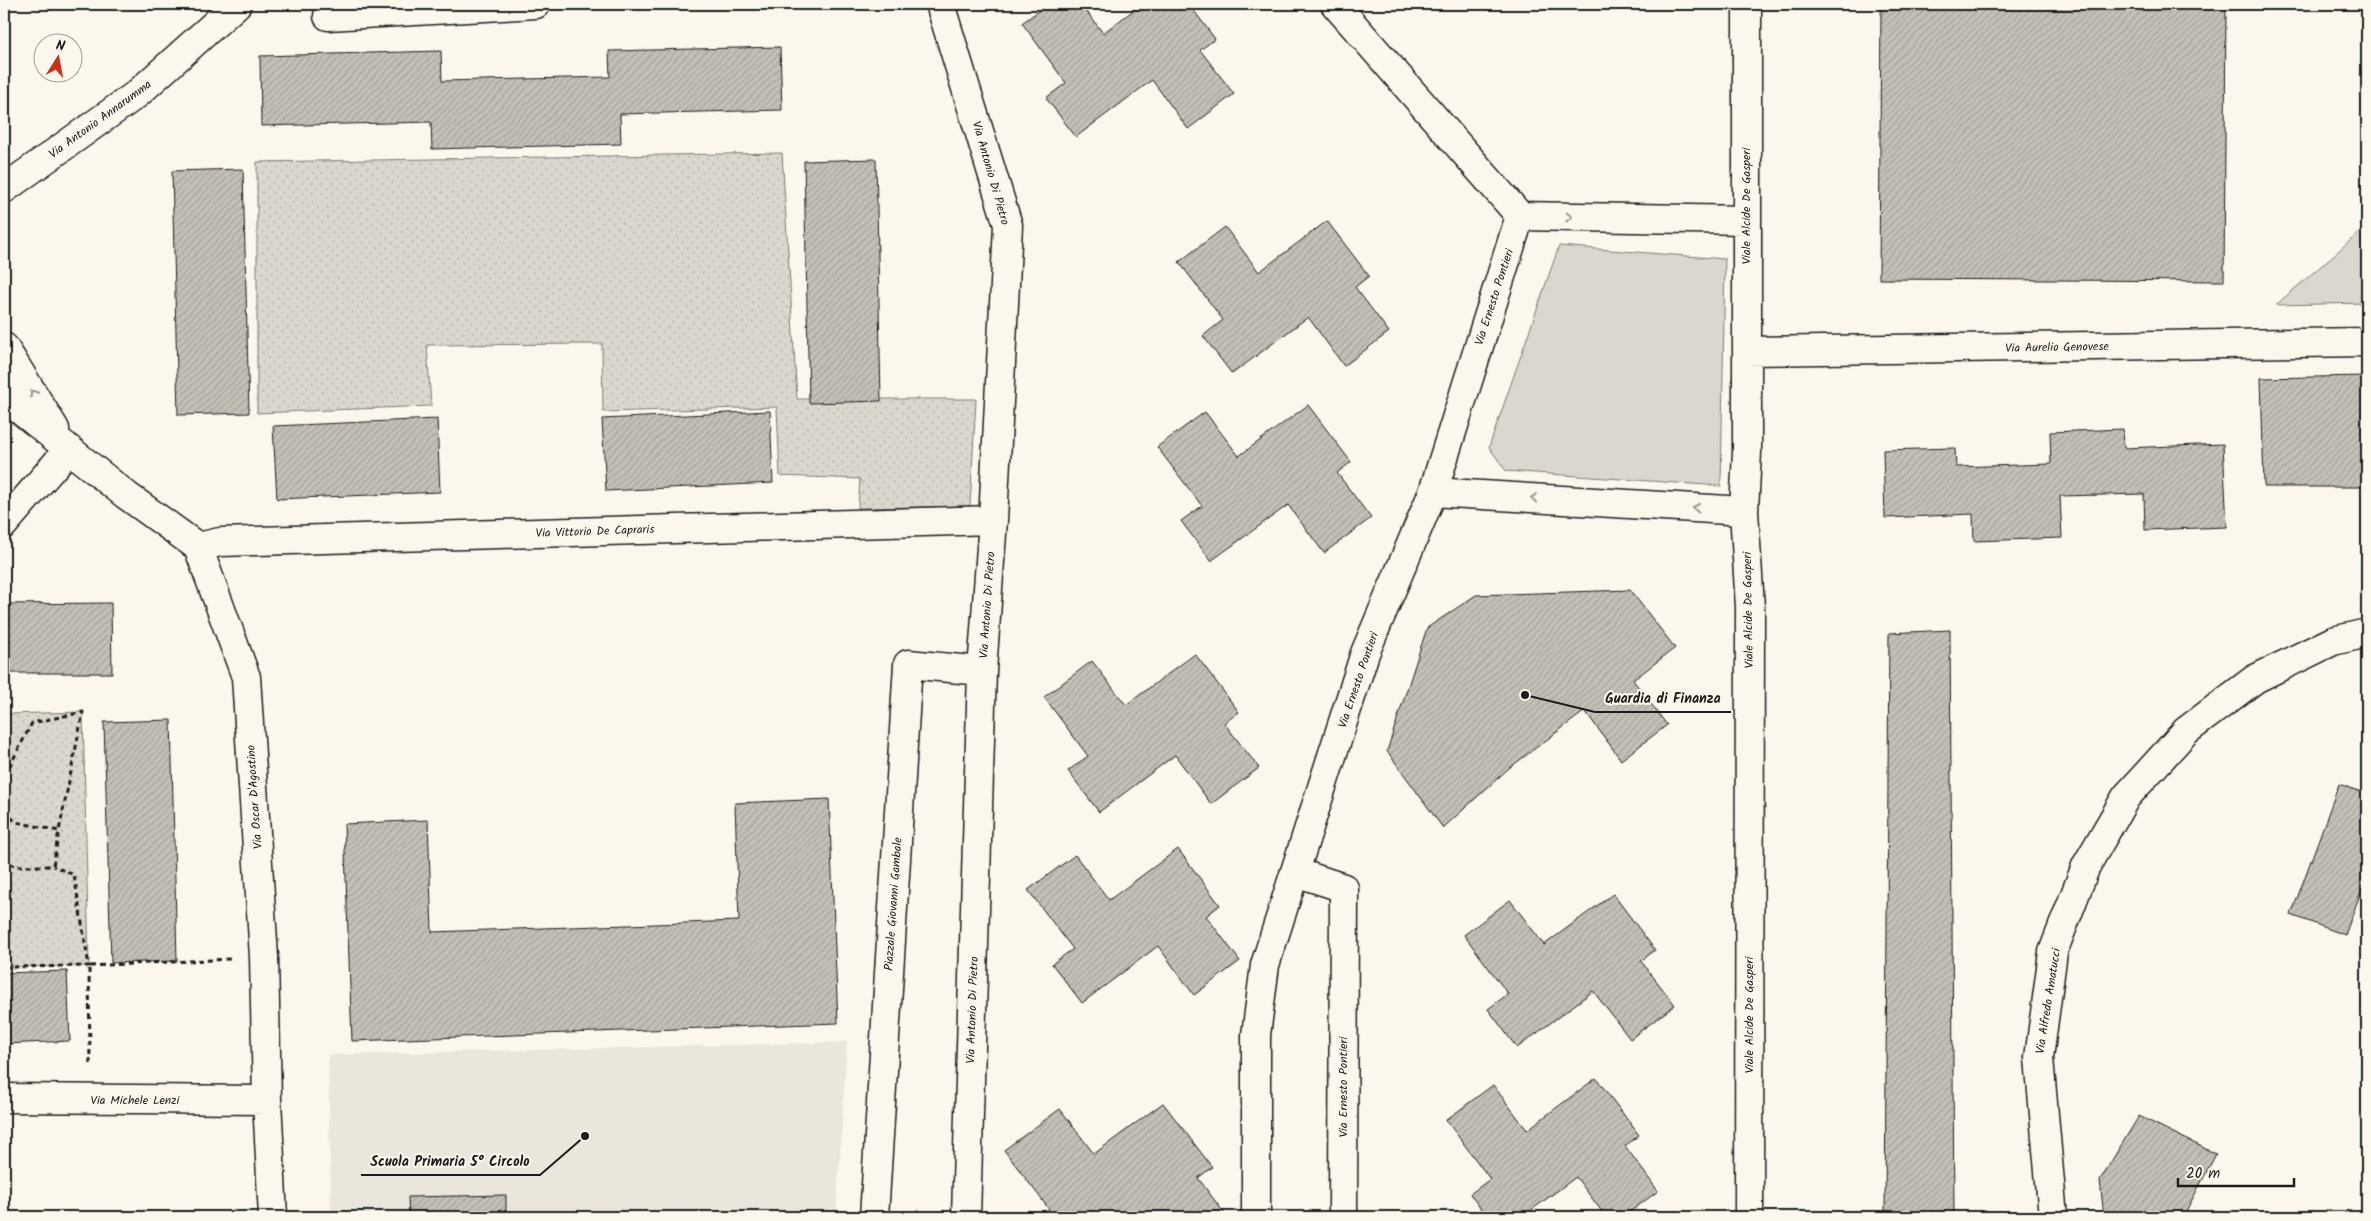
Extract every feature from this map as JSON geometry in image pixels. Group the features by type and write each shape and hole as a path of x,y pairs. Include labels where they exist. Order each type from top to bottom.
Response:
{"street":[{"name":"Via Antonio Annarumma","path":"4,189 137,94 236,4"},
{"path":"328,16 536,4"},
{"name":"Via Antonio Di Pietro","path":"940,4 1008,225 993,520 982,671 966,1217"},
{"path":"1335,4 1520,216 1746,220"},
{"name":"Viale Alcide De Gasperi","path":"1747,4 1747,452 1744,511 1750,607 1749,1217"},
{"name":"Via Ernesto Pontieri","path":"1256,1217 1256,1035 1265,965 1365,653 1433,492 1520,216"},
{"name":"Via Aurelio Genovese","path":"1747,351 2367,342"},
{"path":"4,347 68,450"},
{"path":"4,397 126,495 198,547"},
{"path":"4,524 68,450"},
{"path":"1433,492 1744,511"},
{"name":"Via Vittorio De Capraris","path":"198,547 220,542 993,520"},
{"name":"Via Oscar D'Agostino","path":"198,547 246,677 264,957 267,1100 273,1217"},
{"name":"Via Alfredo Amatucci","path":"2054,1217 2039,1058 2053,952 2086,866 2126,797 2186,731 2254,679 2333,641 2367,633"},
{"name":"Piazzale Giovanni Gambale","path":"874,1217 908,664 982,671"},
{"name":"Via Ernesto Pontieri","path":"1295,872 1344,888 1343,1217"},
{"name":"Via Michele Lenzi","path":"4,1098 267,1100"}],"path":[{"path":"4,774 32,723 82,712 58,831 53,866"},
{"path":"4,811 16,822 58,831"},
{"path":"4,861 15,866 53,866 74,875 89,966 91,1099"},
{"path":"4,967 89,966 264,957"}],"shaded area":[{"path":"782,153 797,399 976,399 970,506 858,508 860,479 780,476 777,407 603,412 602,344 427,345 431,406 257,413 257,162"},
{"path":"2367,226 2367,303 2276,305"},
{"path":"1559,246 1725,259 1721,486 1506,471 1489,447"},
{"path":"83,712 89,966 4,967 4,714"},
{"path":"847,1042 836,1217 331,1217 328,1055"}],"building":[{"path":"1048,4 1081,4 1103,33 1142,4 1189,4 1215,39 1200,50 1234,94 1188,129 1152,80 1076,137 1046,98 1066,83 1022,23"},
{"path":"1881,4 2226,4 2224,281 1879,279"},
{"path":"780,47 782,110 620,114 621,144 432,149 431,122 261,126 260,56 441,51 442,81 610,77 609,51"},
{"path":"876,159 881,401 809,403 804,161"},
{"path":"243,169 249,413 178,415 172,171"},
{"path":"1327,221 1369,276 1355,287 1389,332 1344,366 1308,317 1232,374 1203,336 1223,320 1179,262 1225,227 1259,272"},
{"path":"2367,376 2367,487 2264,487 2261,378"},
{"path":"1308,405 1351,462 1337,473 1371,518 1324,553 1288,505 1211,561 1181,521 1202,506 1157,447 1205,412 1239,456"},
{"path":"770,411 773,483 606,491 602,419"},
{"path":"437,419 440,492 277,499 273,426"},
{"path":"2123,429 2124,448 2223,444 2227,527 2145,530 2144,494 2060,496 2062,538 1974,541 1973,514 1885,518 1883,450 1955,448 1956,467 2051,464 2050,432"},
{"path":"1630,590 1675,648 1633,680 1667,725 1621,760 1585,711 1509,768 1443,828 1387,751 1427,628 1476,595"},
{"path":"111,603 112,673 4,673 4,604"},
{"path":"1950,630 1954,1217 1885,1217 1889,633"},
{"path":"1195,654 1239,712 1224,723 1259,768 1211,804 1175,755 1099,812 1068,771 1088,756 1044,697 1092,661 1126,705"},
{"path":"171,720 177,961 111,963 104,722"},
{"path":"2339,784 2367,794 2367,875 2345,935 2291,915"},
{"path":"829,799 838,1023 352,1041 344,824 428,820 432,932 739,921 735,803"},
{"path":"1178,849 1220,905 1206,916 1240,961 1194,995 1158,946 1082,1003 1052,964 1073,949 1028,890 1075,855 1109,900"},
{"path":"1613,894 1655,950 1641,961 1675,1005 1630,1039 1593,991 1517,1048 1488,1009 1508,994 1464,935 1510,900 1544,945"},
{"path":"67,971 70,1041 4,1044 4,973"},
{"path":"1596,1078 1639,1135 1625,1146 1658,1191 1623,1217 1606,1217 1576,1177 1522,1217 1487,1217 1470,1194 1490,1179 1446,1120 1493,1085 1527,1130"},
{"path":"1163,1103 1212,1167 1198,1178 1227,1217 1038,1217 1049,1209 1004,1150 1060,1109 1094,1154"},
{"path":"2139,1116 2216,1154 2183,1217 2104,1217 2100,1180"},
{"path":"506,1195 506,1217 409,1217 408,1197"}],"place":[{"name":"Guardia di Finanza","path":"1525,695"},
{"name":"Scuola Primaria 5° Circolo","path":"585,1136"}]}
